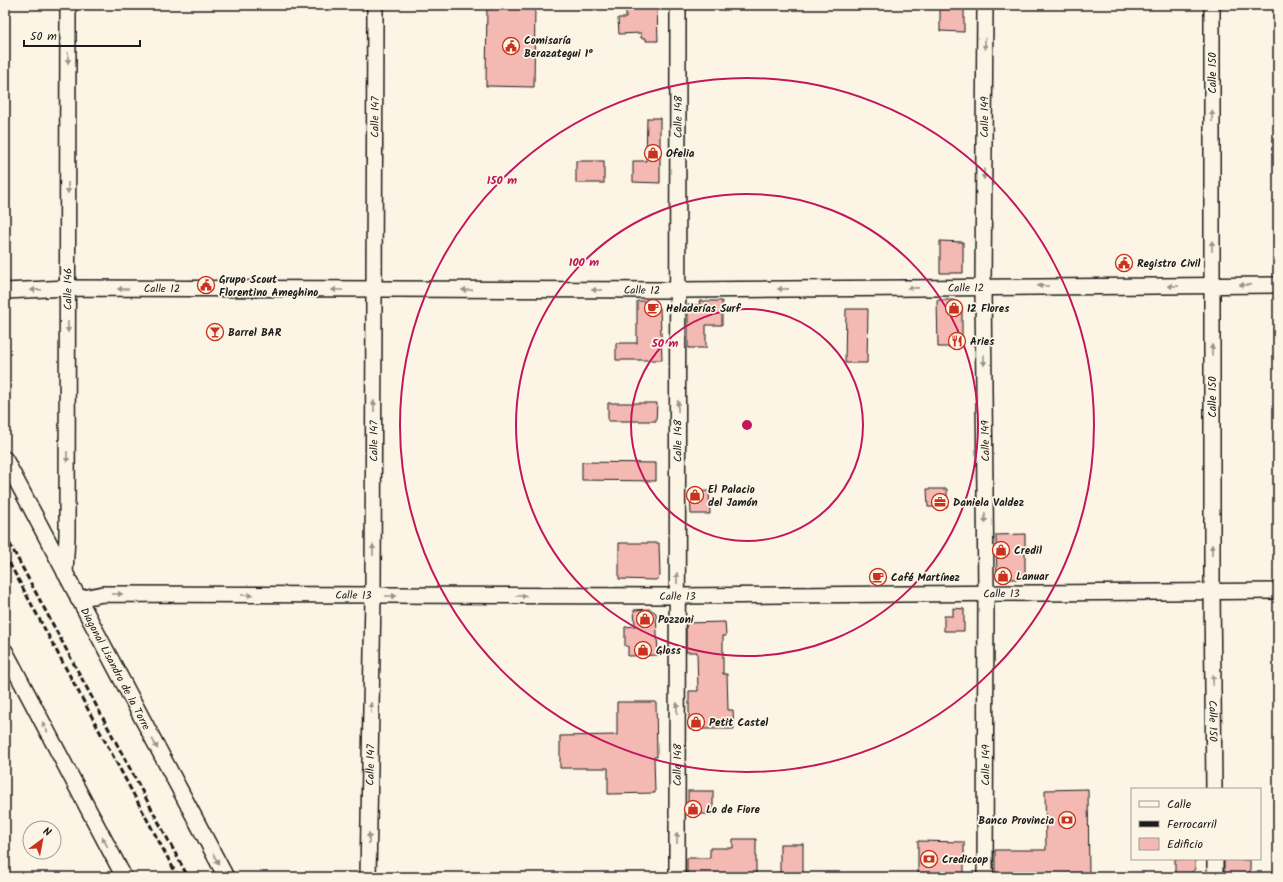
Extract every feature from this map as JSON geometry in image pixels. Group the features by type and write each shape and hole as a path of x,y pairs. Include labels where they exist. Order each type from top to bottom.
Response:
{"street":[{"name":"Calle 146","path":"65,573 67,528 68,5"},
{"name":"Calle 147","path":"368,877 373,596 375,5"},
{"name":"Calle 148","path":"677,877 678,5"},
{"name":"Calle 149","path":"985,5 983,287 986,594 985,877"},
{"name":"Calle 150","path":"1212,5 1212,591 1214,788"},
{"name":"Calle 12","path":"5,291 68,288 678,290 1278,285"},
{"name":"Diagonal Lisandro de la Torre","path":"5,459 225,876"},
{"path":"5,477 65,573"},
{"name":"Calle 13","path":"78,599 103,594 677,596 1278,591"},
{"path":"5,651 124,877"},
{"path":"1214,860 1215,877"}],"building":[{"name":"Comisaría Berazategui 1°","path":"487,5 535,5 534,87 486,86"},
{"path":"626,5 657,5 658,41 646,41 646,38 641,38 641,33 619,34 618,18 626,18"},
{"path":"940,5 964,5 964,32 940,31"},
{"path":"647,118 660,118 660,183 633,182 633,161 646,161"},
{"path":"576,161 604,161 604,183 576,183"},
{"path":"940,241 963,242 963,273 940,273"},
{"path":"937,300 953,300 962,307 962,347 938,347"},
{"path":"637,301 652,301 660,308 662,360 616,360 616,343 637,343"},
{"path":"699,301 722,301 722,325 706,325 706,348 688,348 688,305 700,305"},
{"path":"846,309 868,309 867,363 845,363"},
{"path":"608,403 657,403 656,421 608,421"},
{"path":"582,462 656,463 656,481 582,480"},
{"name":"Daniela Valdez","path":"927,489 947,489 947,507 928,507"},
{"path":"709,491 710,514 691,514 690,492"},
{"path":"1025,534 1025,579 997,579 996,535"},
{"path":"619,543 659,543 660,576 656,580 619,579"},
{"path":"953,608 964,609 964,631 944,631 944,616 953,616"},
{"path":"650,609 656,613 658,655 628,656 628,646 625,646 625,627 635,626 634,610"},
{"path":"725,622 726,636 723,636 723,674 727,674 728,710 733,710 734,729 689,729 689,691 698,691 697,652 686,652 686,623"},
{"path":"617,702 656,702 657,757 654,757 655,793 608,794 608,768 560,768 560,736 617,735"},
{"name":"Banco Provincia","path":"1088,789 1089,877 995,877 995,850 1046,850 1045,790"},
{"path":"688,791 713,791 713,814 688,814"},
{"path":"733,839 756,839 756,877 687,877 687,858 710,858 710,848 733,848"},
{"path":"918,841 964,842 964,877 918,877"},
{"path":"780,844 803,844 803,877 780,877"},
{"path":"1175,860 1195,860 1195,869 1187,877 1175,877"},
{"path":"1224,860 1250,860 1250,877 1227,877 1224,873"}],"railway":[{"path":"5,535 188,877"},
{"path":"5,555 178,877"}],"place":[{"name":"Comisaría Berazategui 1°","path":"511,46"},
{"name":"Ofelia","path":"653,153"},
{"name":"Registro Civil","path":"1124,263"},
{"name":"Grupo Scout Florentino Ameghino","path":"206,285"},
{"name":"Heladerías Surf","path":"653,308"},
{"name":"12 Flores","path":"954,308"},
{"name":"Barrel BAR","path":"215,332"},
{"name":"Aries","path":"957,341"},
{"name":"El Palacio del Jamón","path":"695,495"},
{"name":"Daniela Valdez","path":"940,502"},
{"name":"Credil","path":"1001,550"},
{"name":"Lanuar","path":"1003,576"},
{"name":"Café Martínez","path":"878,577"},
{"name":"Pozzoni","path":"645,619"},
{"name":"Gloss","path":"643,650"},
{"name":"Petit Castel","path":"696,722"},
{"name":"Lo de Fiore","path":"693,809"},
{"name":"Banco Provincia","path":"1067,820"},
{"name":"Credicoop","path":"929,859"}]}
